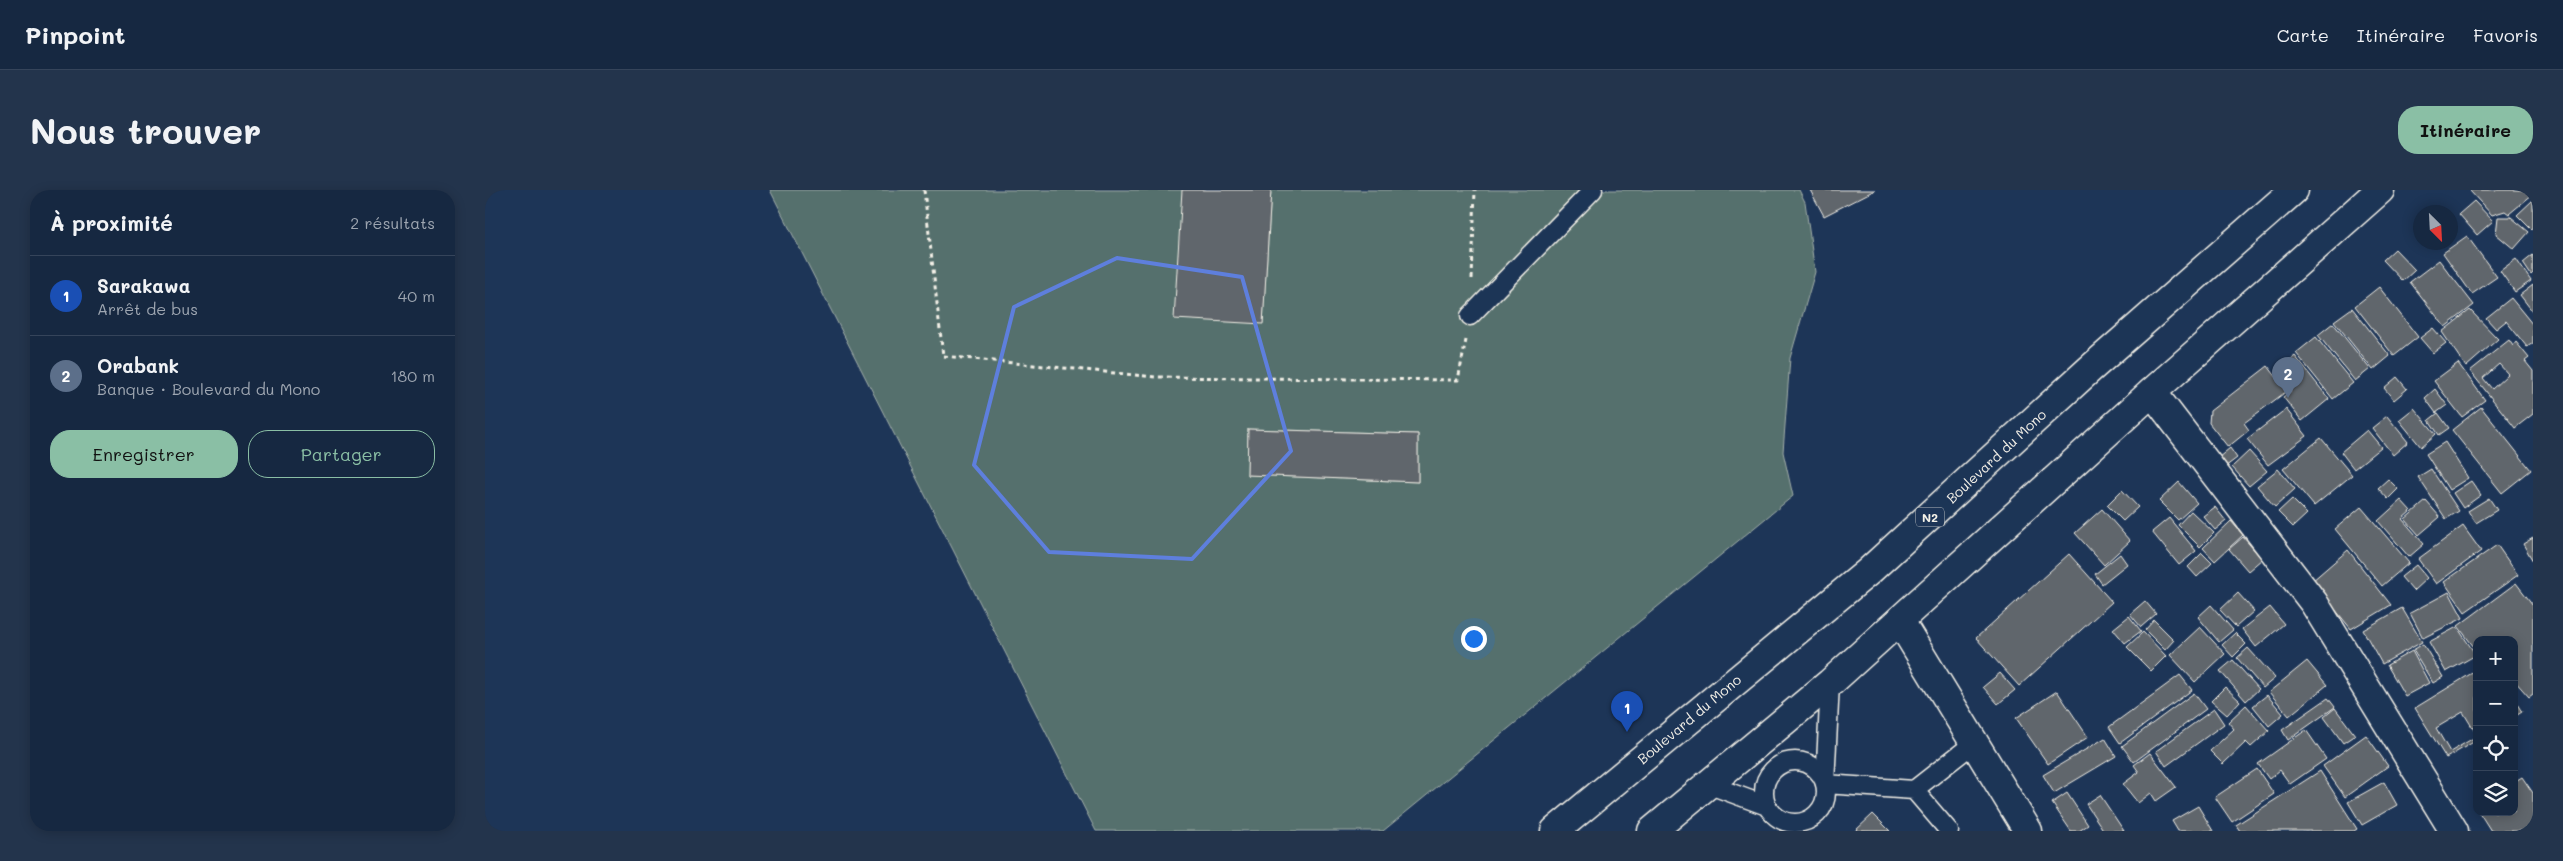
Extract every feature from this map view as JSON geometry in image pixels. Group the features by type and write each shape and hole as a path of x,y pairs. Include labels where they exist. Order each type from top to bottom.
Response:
{"main road":[{"name":"Boulevard du Mono","path":"1555,831 1868,572 2097,362 2294,190"},
{"path":"1651,831 1830,683 2151,392 2380,190"},
{"path":"2151,392 2314,603 2454,831"},
{"path":"1900,621 2028,831"}],"lane":[{"path":"1470,316 1593,190"},
{"path":"1707,784 1767,806 1782,820 1809,826 1823,806 1826,794 1830,683"},
{"path":"1825,784 1914,790 1973,743"},
{"path":"1767,806 1764,787 1774,768 1783,763 1802,762 1812,766 1820,773 1825,784"},
{"path":"1914,790 1949,831"}],"path":[{"path":"924,190 943,356 1155,377 1458,380 1470,316 1475,190"}],"highlighted area":[{"path":"1117,258 1242,277 1291,451 1192,559 1049,552 974,465 1014,307"}],"green space":[{"path":"770,190 1182,190 1263,323 1271,190 1799,190 1805,202 1815,272 1790,358 1783,452 1793,496 1383,831 1096,831","holes":["1248,429 1418,434 1418,482 1247,475"]}],"building":[{"path":"1182,190 1271,190 1263,324 1174,319"},
{"path":"1810,190 1875,190 1824,216"},
{"path":"2471,190 2533,190 2533,194 2509,214 2505,211 2492,215"},
{"path":"2533,200 2533,228 2532,230 2517,215"},
{"path":"2474,201 2493,221 2477,235 2459,214"},
{"path":"2498,217 2511,217 2529,232 2514,249 2496,234"},
{"path":"2467,236 2497,277 2472,294 2443,253 2447,250 2458,250 2458,242"},
{"path":"2395,249 2415,270 2403,281 2383,260"},
{"path":"2533,255 2533,273 2531,275 2523,263"},
{"path":"2516,259 2531,281 2515,292 2500,271"},
{"path":"2439,260 2474,305 2445,327 2410,282"},
{"path":"2533,285 2533,312 2520,295"},
{"path":"2379,287 2418,337 2394,356 2355,306"},
{"path":"2511,298 2533,325 2533,343 2527,347 2506,321 2496,329 2486,318"},
{"path":"2352,308 2390,356 2373,370 2334,321"},
{"path":"2470,310 2498,339 2466,367 2442,332"},
{"path":"2333,323 2370,369 2355,381 2318,335"},
{"path":"2433,328 2446,343 2433,353 2420,338"},
{"path":"2316,337 2353,383 2333,399 2296,353"},
{"path":"2509,340 2513,346 2516,342 2529,358 2525,361 2533,371 2533,414 2515,428 2470,371","holes":["2499,364 2508,374 2492,389 2483,378"]},
{"path":"2295,356 2329,399 2302,421 2283,397 2291,391 2276,371"},
{"path":"2458,363 2485,400 2462,417 2434,381"},
{"path":"2268,366 2287,391 2244,423 2249,430 2228,447 2209,423 2210,411"},
{"path":"2397,377 2407,389 2394,400 2384,388"},
{"path":"2435,389 2447,405 2436,413 2425,398"},
{"path":"2481,407 2531,470 2502,493 2452,430"},
{"path":"2414,408 2436,434 2421,447 2399,420"},
{"path":"2286,409 2307,436 2268,465 2247,439"},
{"path":"2438,413 2449,428 2439,435 2429,420"},
{"path":"2387,416 2408,442 2393,455 2372,428"},
{"path":"1248,429 1418,434 1418,482 1247,475"},
{"path":"2367,430 2381,447 2354,469 2341,452"},
{"path":"2321,438 2352,475 2314,506 2283,469"},
{"path":"2445,442 2468,478 2449,490 2426,454"},
{"path":"2230,448 2237,458 2225,467 2218,458"},
{"path":"2249,451 2267,471 2249,486 2232,467"},
{"path":"2278,469 2295,489 2275,507 2257,486"},
{"path":"2431,469 2459,511 2446,519 2418,477"},
{"path":"2388,479 2398,489 2388,499 2378,488"},
{"path":"2471,481 2481,495 2463,508 2453,493"},
{"path":"2179,482 2197,503 2178,520 2159,501"},
{"path":"2122,490 2138,507 2123,521 2107,505"},
{"path":"2489,498 2497,510 2476,523 2468,511"},
{"path":"2292,499 2307,514 2293,527 2278,512"},
{"path":"2401,500 2411,511 2402,519 2424,544 2409,557 2378,521"},
{"path":"2426,501 2440,517 2419,535 2405,519"},
{"path":"2215,507 2226,521 2215,530 2203,516"},
{"path":"2361,507 2409,563 2382,586 2335,529"},
{"path":"2102,509 2130,541 2104,565 2075,533"},
{"path":"2191,511 2214,533 2200,547 2178,525"},
{"path":"2169,518 2196,551 2179,565 2152,532"},
{"path":"2231,521 2243,535 2215,561 2203,548"},
{"path":"2463,526 2481,551 2436,584 2418,559"},
{"path":"2243,537 2262,559 2248,571 2229,549"},
{"path":"2533,538 2533,561 2523,544"},
{"path":"2497,545 2518,575 2465,612 2444,582"},
{"path":"2348,550 2391,605 2351,629 2312,581"},
{"path":"2202,553 2212,563 2197,577 2188,567"},
{"path":"2069,554 2112,602 2019,686 1976,638"},
{"path":"2120,554 2127,564 2102,584 2095,574"},
{"path":"2416,565 2427,578 2413,591 2401,577"},
{"path":"2516,583 2533,605 2533,694 2529,697 2518,685 2518,636 2473,636 2473,646 2458,626"},
{"path":"2449,592 2463,618 2423,638 2410,613"},
{"path":"2238,593 2254,611 2236,627 2220,610"},
{"path":"2145,601 2156,614 2141,627 2130,614"},
{"path":"2211,605 2233,630 2219,642 2198,617"},
{"path":"2270,607 2284,624 2256,647 2242,629"},
{"path":"2402,608 2422,642 2382,664 2363,630"},
{"path":"2129,616 2141,631 2125,643 2113,629"},
{"path":"2154,620 2174,640 2165,650 2145,630"},
{"path":"2200,627 2225,654 2195,682 2170,655"},
{"path":"2457,627 2473,651 2473,657 2446,672 2429,642"},
{"path":"2143,632 2166,656 2151,671 2127,647"},
{"path":"2235,633 2246,644 2233,657 2222,645"},
{"path":"2423,644 2443,677 2433,683 2413,650"},
{"path":"2248,648 2275,678 2263,688 2237,658"},
{"path":"2412,651 2429,683 2405,696 2387,665"},
{"path":"2233,660 2259,689 2246,701 2220,671"},
{"path":"2307,661 2327,685 2289,716 2269,692"},
{"path":"2473,672 2473,728 2463,712 2436,728 2450,752 2473,738 2473,742 2446,758 2415,708"},
{"path":"2000,673 2015,690 1998,704 1983,687"},
{"path":"2180,675 2192,690 2120,743 2109,727"},
{"path":"2225,687 2240,701 2227,715 2211,701"},
{"path":"2057,691 2088,737 2048,764 2016,718"},
{"path":"2194,693 2206,709 2134,762 2122,746"},
{"path":"2267,695 2283,714 2269,726 2253,706"},
{"path":"2328,698 2335,707 2288,740 2282,730"},
{"path":"2246,705 2269,731 2251,747 2246,742 2223,764 2210,751 2234,729 2228,722"},
{"path":"2518,706 2522,712 2518,714"},
{"path":"2335,708 2355,735 2343,743 2324,717"},
{"path":"2214,709 2224,724 2166,766 2156,751"},
{"path":"2306,730 2326,759 2290,784 2280,770 2269,779 2258,764"},
{"path":"2366,735 2388,766 2345,797 2323,766"},
{"path":"2105,738 2116,756 2054,793 2043,775"},
{"path":"2150,753 2176,787 2156,801 2151,793 2138,803 2123,784 2139,772 2134,765"},
{"path":"2257,769 2274,794 2232,822 2215,797"},
{"path":"2320,771 2357,829 2354,831 2240,831 2236,825"},
{"path":"2522,777 2533,793 2533,831 2491,831 2482,816 2518,816 2518,780"},
{"path":"2384,782 2397,805 2362,825 2348,802"},
{"path":"2067,793 2088,825 2079,831 2071,831 2052,803"},
{"path":"2100,795 2124,831 2104,831 2086,804"},
{"path":"2198,806 2213,831 2178,831 2172,821"},
{"path":"1873,814 1890,831 1855,831"}],"place":[{"name":"Orabank","path":"2288,398"},
{"name":"Sarakawa","path":"1627,732"}]}
